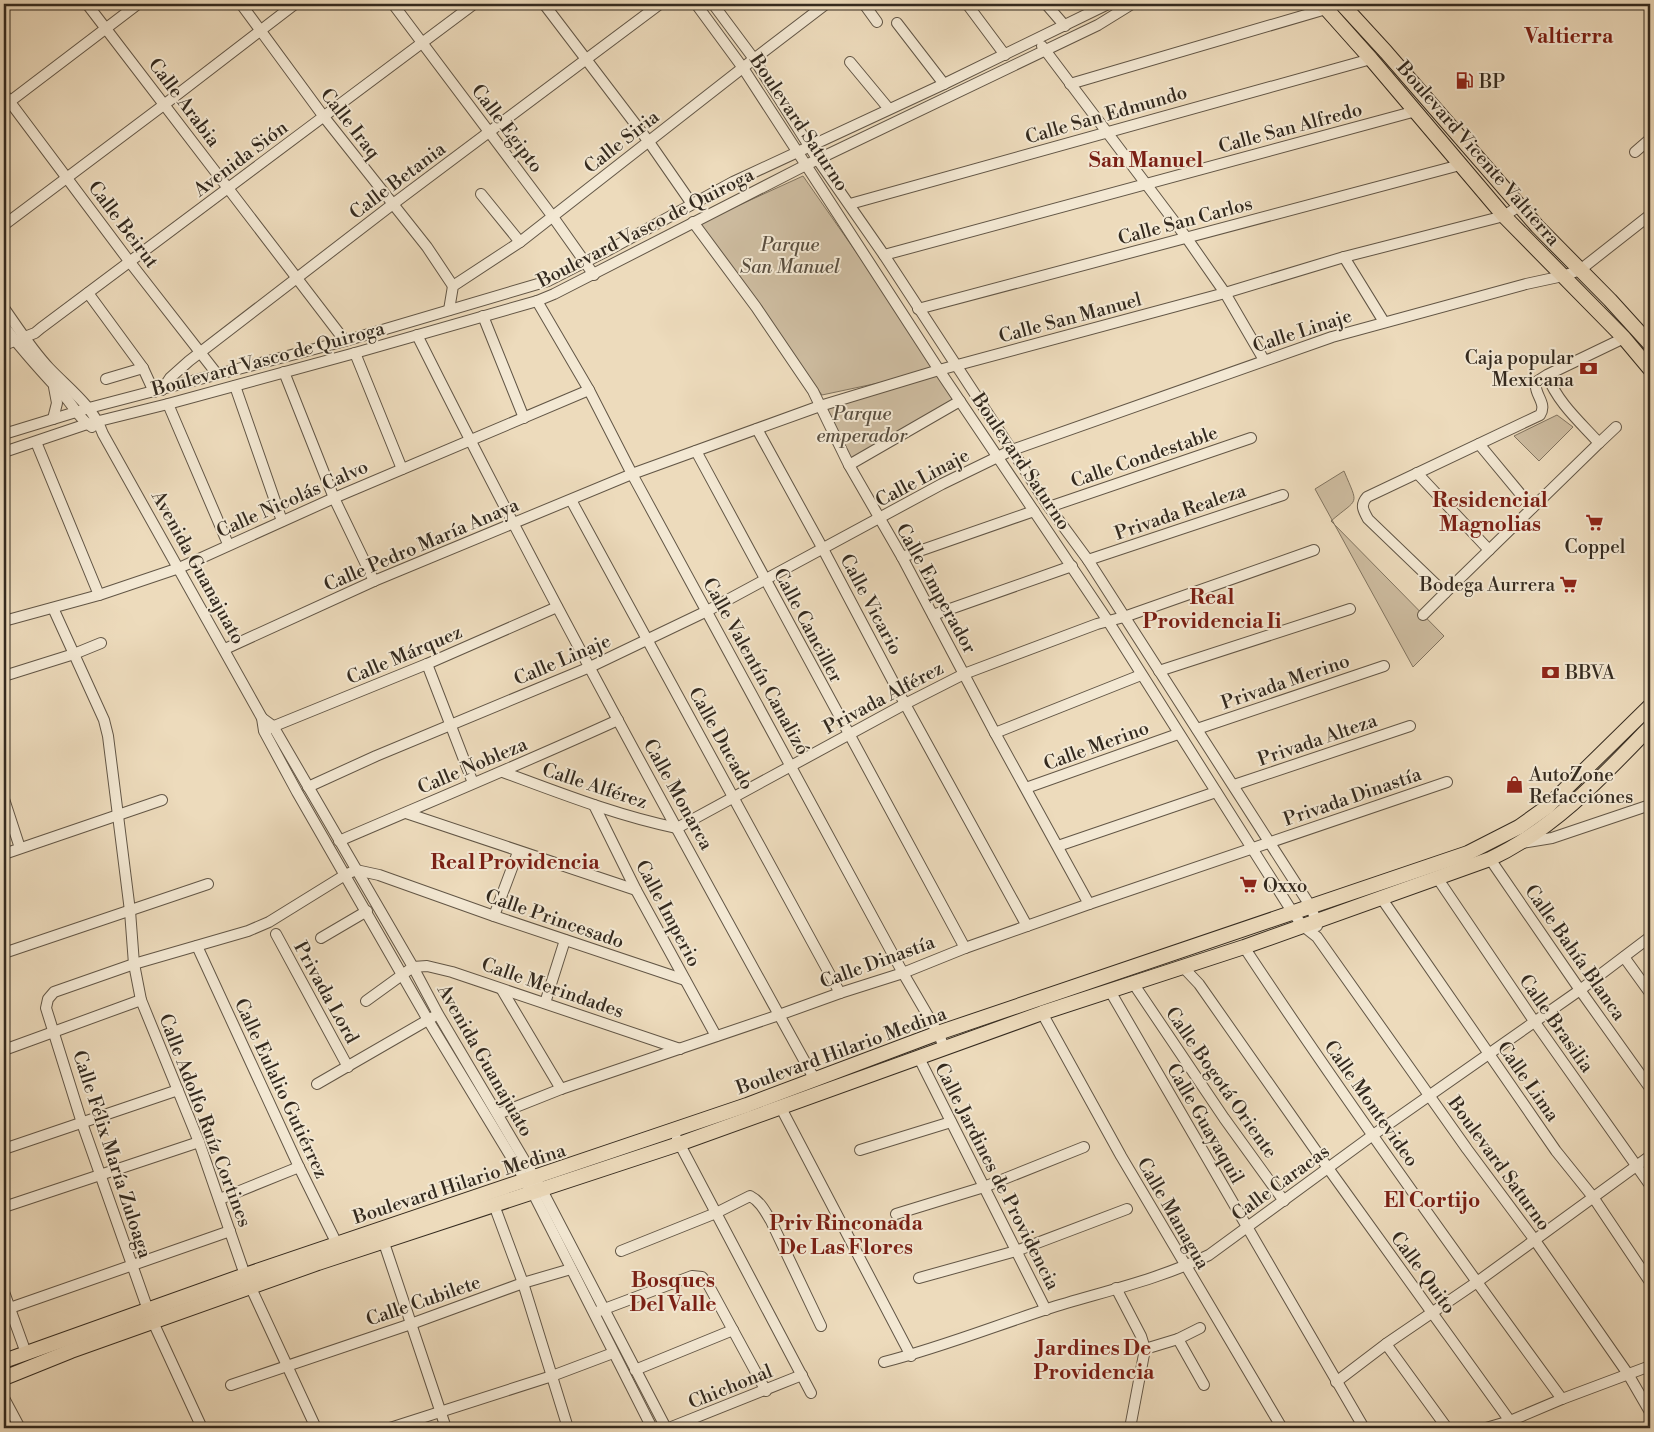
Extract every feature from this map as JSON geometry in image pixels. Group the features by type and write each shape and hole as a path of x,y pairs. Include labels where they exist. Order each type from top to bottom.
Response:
{"main road":[{"name":"Boulevard Vicente Valtierra","path":"1341,4 1386,52 1519,206 1629,319 1650,344"},
{"name":"Boulevard Vicente Valtierra","path":"1324,6 1372,58 1504,216 1624,338 1650,369"},
{"name":"Boulevard Hilario Medina","path":"4,1361 150,1316 248,1281 537,1191 587,1167 674,1131 938,1033 1449,860 1487,844 1519,827 1547,807 1650,706"},
{"name":"Boulevard Hilario Medina","path":"248,1281 337,1244 530,1179 679,1144 1042,1013 1244,947 1490,859 1522,843 1568,808 1650,727"},
{"name":"Boulevard Hilario Medina","path":"4,1378 150,1316"}],"street":[{"name":"Calle Arabia","path":"87,4 345,341"},
{"path":"6,100 138,4"},
{"name":"Calle Iraq","path":"242,4 324,117 427,247 453,286"},
{"path":"4,225 296,4"},
{"name":"Calle Egipto","path":"393,4 553,217 594,275"},
{"name":"Avenida Sión","path":"4,345 35,332 474,4"},
{"path":"544,4 588,59 692,204"},
{"name":"Calle Betania","path":"158,391 170,378 200,353 393,204 660,4"},
{"name":"Boulevard Saturno","path":"696,4 743,68 939,370 1072,566 1293,913 1303,926 1317,937 1534,1239 1647,1400 1650,1412"},
{"name":"Boulevard Saturno","path":"712,4 754,58 811,146 818,160 884,255 1049,507 1088,560 1234,785 1311,907 1316,921 1317,937"},
{"name":"Calle Siria","path":"453,286 520,242 754,58 826,4"},
{"path":"864,4 877,22"},
{"path":"967,4 1005,55"},
{"path":"1046,4 1065,26"},
{"name":"Boulevard Vasco de Quiroga","path":"4,434 77,411 345,341 548,281 733,182 944,84 1108,4"},
{"name":"Boulevard Vasco de Quiroga","path":"4,452 86,424 235,386 537,301 569,288 693,222 818,160 1098,25 1132,4"},
{"path":"1070,84 1324,6 1341,4"},
{"path":"897,23 944,84"},
{"path":"1037,39 1186,237 1225,293 1264,360"},
{"name":"Calle San Edmundo","path":"850,204 1372,58"},
{"path":"850,62 889,109"},
{"name":"Calle Beirut","path":"6,100 217,374"},
{"name":"Calle San Alfredo","path":"884,255 1416,111"},
{"path":"1635,152 1650,139"},
{"name":"Calle San Carlos","path":"918,309 1460,165"},
{"path":"481,194 520,242"},
{"name":"Calle San Manuel","path":"632,474 820,406 939,370 1225,293 1344,257 1504,216 1519,206"},
{"name":"Calle Linaje","path":"308,787 376,756 590,667 707,612 997,456 1332,337 1580,270 1650,215"},
{"name":"Calle Emperador","path":"693,222 756,306 801,372 849,465 933,615 994,733 1089,904"},
{"path":"1344,257 1384,322"},
{"path":"450,310 453,286"},
{"path":"88,293 158,391"},
{"name":"Calle Valentín Canalizó","path":"537,301 589,390 632,474 938,1033 945,1049"},
{"name":"Avenida Guanajuato","path":"4,308 49,368 89,408 98,422 262,718 308,787 413,967 438,1014 498,1114 530,1179"},
{"path":"483,316 524,418"},
{"name":"Avenida Guanajuato","path":"4,326 14,341 77,411 86,424 103,434"},
{"name":"Calle Monarca","path":"417,335 557,607 815,1080"},
{"path":"1445,593 1368,519 1363,510 1363,502 1367,496 1540,415 1542,412 1542,402 1534,384 1538,380 1624,338"},
{"path":"355,353 402,469"},
{"path":"106,379 143,368"},
{"path":"284,372 334,498 374,581"},
{"path":"1547,375 1553,391 1561,402 1600,443"},
{"path":"53,419 57,403 54,386"},
{"path":"235,386 282,521"},
{"name":"Calle Nicolás Calvo","path":"4,621 99,595 179,568 228,544 589,390"},
{"path":"849,465 960,401"},
{"path":"168,404 228,544"},
{"path":"1423,615 1616,427"},
{"name":"Calle Vicario","path":"757,429 1027,926"},
{"name":"Calle Condestable","path":"1049,507 1251,438"},
{"path":"36,442 99,595"},
{"path":"1479,444 1532,508"},
{"name":"Calle Canciller","path":"696,451 964,948"},
{"path":"1417,473 1489,550"},
{"name":"Calle Pedro María Anaya","path":"225,649 374,581 632,474"},
{"name":"Privada Realeza","path":"1088,560 1283,495"},
{"name":"Calle Ducado","path":"571,500 840,992"},
{"path":"902,558 1034,511"},
{"name":"Privada Alférez","path":"677,828 964,674 1108,621 1314,550"},
{"path":"933,615 1072,566"},
{"name":"Calle Márquez","path":"268,728 427,664 557,607"},
{"name":"Calle Adolfo Ruíz Cortines","path":"53,608 106,728 130,910 134,964 141,1000 199,1142 248,1281 316,1428"},
{"path":"1159,671 1350,609"},
{"path":"4,676 74,654 101,643"},
{"path":"427,664 474,783"},
{"name":"Privada Merino","path":"1197,729 1384,666"},
{"path":"994,733 1141,675"},
{"name":"Calle Nobleza","path":"339,841 503,772 618,720"},
{"name":"Privada Alteza","path":"1234,785 1410,726"},
{"name":"Avenida Guanajuato","path":"268,728 345,875 428,1020 530,1179 604,1308 635,1370 668,1428"},
{"name":"Calle Merino","path":"1026,788 1178,734"},
{"name":"Calle Alférez","path":"503,772 594,805 677,828"},
{"name":"Privada Dinastía","path":"1269,843 1447,782"},
{"path":"1058,846 1216,792"},
{"path":"4,799 20,848"},
{"path":"4,854 162,800"},
{"name":"Calle Imperio","path":"594,805 636,890 716,1036"},
{"path":"1522,843 1552,838 1650,805"},
{"path":"406,813 636,890"},
{"name":"Calle Dinastía","path":"498,1114 561,1089 903,972 964,948 1269,843"},
{"path":"494,916 518,852"},
{"name":"Calle Bahía Blanca","path":"1490,859 1650,1088"},
{"path":"134,964 248,931 269,922 356,870"},
{"name":"Calle Princesado","path":"356,870 379,875 685,980"},
{"name":"Calle Brasilia","path":"1438,879 1534,1021 1650,1185"},
{"path":"4,953 208,884"},
{"name":"Calle Lima","path":"1382,899 1556,1151 1594,1197 1650,1282"},
{"path":"321,938 367,911"},
{"name":"Privada Lord","path":"276,934 348,1067"},
{"name":"Calle Caracas","path":"884,1362 911,1356 1046,1310 1185,1266 1209,1255 1373,1135 1580,990 1650,937"},
{"path":"545,1003 565,940"},
{"name":"Calle Eulalio Gutiérrez","path":"197,946 299,1167 337,1244"},
{"name":"Calle Montevideo","path":"1244,947 1296,1026 1562,1399"},
{"path":"1624,957 1650,993"},
{"name":"Calle Félix María Zuloaga","path":"134,964 54,992 48,999 46,1008 82,1123 150,1316 202,1428"},
{"name":"Calle Merindades","path":"413,967 427,966 452,972 680,1049"},
{"name":"Calle Quito","path":"1182,966 1199,984 1328,1168 1512,1424"},
{"path":"366,1002 413,967"},
{"name":"Calle Bogotá Oriente","path":"1132,983 1224,1118 1284,1201"},
{"path":"502,990 561,1089"},
{"name":"Calle Guayaquil","path":"1110,991 1364,1428"},
{"path":"4,1050 141,1000"},
{"name":"Calle Managua","path":"1042,1013 1121,1156 1282,1428"},
{"path":"317,1084 438,1014"},
{"name":"Calle Jardines de Providencia","path":"919,1058 1046,1310"},
{"path":"4,1149 178,1090"},
{"path":"781,1108 911,1356"},
{"path":"860,1150 951,1122"},
{"path":"674,1131 679,1144 811,1392"},
{"path":"4,1207 199,1142"},
{"path":"896,1214 984,1187 1084,1147"},
{"path":"1336,1382 1386,1344 1477,1282 1650,1156"},
{"path":"220,1199 299,1167"},
{"name":"Avenida Guanajuato","path":"537,1191 571,1269 652,1428"},
{"path":"621,1252 716,1213 750,1196 758,1201 771,1220 821,1326"},
{"path":"494,1205 523,1284 568,1428"},
{"path":"919,1278 1016,1251 1127,1209"},
{"path":"10,1308 131,1264 230,1231"},
{"path":"383,1240 446,1428"},
{"name":"Calle Cubilete","path":"231,1385 571,1269"},
{"path":"594,1313 698,1275 709,1286 766,1391"},
{"path":"1116,1288 1141,1336 1145,1349 1130,1428"},
{"path":"4,1292 26,1353"},
{"path":"1145,1349 1178,1339 1200,1328"},
{"path":"635,1370 734,1330"},
{"path":"1178,1339 1204,1385"},
{"path":"1386,1344 1447,1428"},
{"path":"390,1428 552,1376 613,1353"},
{"path":"1486,1428 1512,1424 1562,1399 1650,1366"},
{"name":"Chichonal","path":"668,1428 766,1391 802,1375"},
{"path":"4,1398 20,1428"}],"green space":[{"name":"Parque San Manuel","path":"803,176 960,401 849,465 820,406 930,372 822,395 698,224"},
{"path":"1557,415 1573,427 1539,461 1514,436"},
{"path":"1344,471 1354,496 1354,501 1332,520 1315,489"},
{"path":"1335,525 1444,636 1413,667"}],"place":[{"name":"BP","path":"1465,81"},
{"name":"Caja popular Mexicana","path":"1588,368"},
{"name":"Coppel","path":"1595,523"},
{"name":"Bodega Aurrera","path":"1569,584"},
{"name":"BBVA","path":"1551,672"},
{"name":"AutoZone Refacciones","path":"1515,785"},
{"name":"Oxxo","path":"1249,885"}],"district":[{"name":"Valtierra","path":"1569,36"},
{"name":"San Manuel","path":"1146,160"},
{"name":"Residencial Magnolias","path":"1490,512"},
{"name":"Real Providencia Ii","path":"1212,609"},
{"name":"Real Providencia","path":"515,862"},
{"name":"El Cortijo","path":"1432,1200"},
{"name":"Priv Rinconada De Las Flores","path":"846,1235"},
{"name":"Bosques Del Valle","path":"673,1292"},
{"name":"Jardines De Providencia","path":"1094,1360"}],"park label":[{"name":"Parque emperador","path":"862,424"}]}
